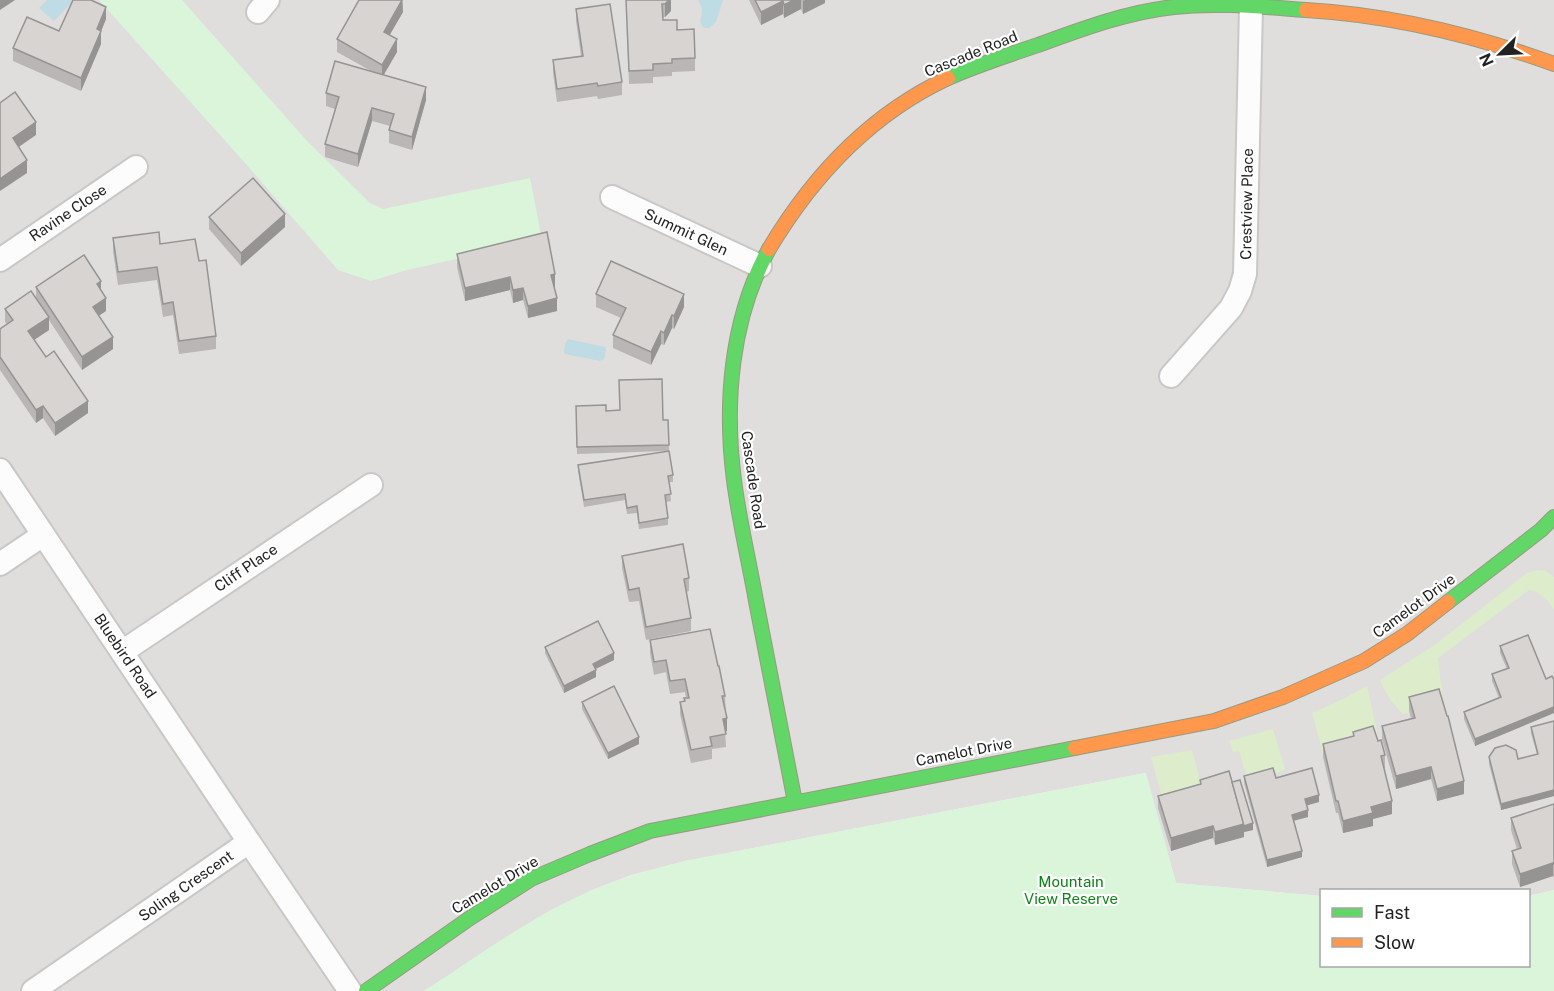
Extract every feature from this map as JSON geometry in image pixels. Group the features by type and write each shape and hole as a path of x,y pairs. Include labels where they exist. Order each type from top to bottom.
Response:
{"street":[{"name":"Cascade Road","path":"795,802 736,494 730,453 730,392 743,320 760,266 804,196 857,138 875,122 915,96 953,76 1098,23 1197,2 1330,11 1368,16 1474,39 1554,64"},
{"name":"Crestview Place","path":"1171,376 1231,308 1240,291 1245,274 1251,6"},
{"name":"Ravine Close","path":"0,260 136,167"},
{"name":"Summit Glen","path":"612,197 760,266"},
{"name":"Bluebird Road","path":"0,470 249,842"},
{"name":"Cliff Place","path":"122,652 371,485"},
{"name":"Camelot Drive","path":"366,991 470,918 531,879 650,831 1214,721 1283,697 1364,661 1407,634 1550,531"},
{"path":"0,564 43,535"},
{"name":"Soling Crescent","path":"33,991 249,842 350,991"}],"shaded area":[{"path":"0,0 1554,0 1554,890 1530,896 1530,889 1320,889 1320,896 1176,883 1145,773 685,861 631,875 592,890 551,910 424,991 0,991"}],"green space":[{"path":"99,0 182,0 307,141 370,203 383,209 530,178 542,240 407,270 371,281 338,270"},
{"path":"1538,570 1546,571 1554,577 1554,610 1544,597 1529,590 1438,658 1443,701 1409,710 1403,714 1390,698 1380,680 1436,644 1527,573"},
{"path":"1367,686 1378,737 1353,744 1324,757 1312,713"},
{"path":"1273,729 1285,769 1273,775 1248,777 1239,751 1233,752 1229,741"},
{"path":"1192,750 1201,784 1164,804 1151,757"},
{"name":"Mountain View Reserve","path":"1146,773 1176,883 1320,896 1320,967 1530,967 1530,896 1554,890 1554,991 424,991 506,937 571,900 616,881 685,861"}],"water":[{"path":"47,0 74,0 54,21 39,8"},
{"path":"698,0 723,0 716,22 709,28 704,28 701,24 702,9"},
{"path":"568,339 605,347 604,359 600,361 565,354 565,344"}],"building":[{"path":"73,0 91,0 106,7 97,29 101,31 81,78 13,48 27,17 59,31"},
{"path":"359,0 402,0 384,32 397,39 382,65 337,39"},
{"path":"626,0 669,0 662,4 663,20 677,20 677,30 694,29 695,58 672,59 672,63 653,64 653,70 629,71"},
{"path":"755,0 794,0 784,5 783,1 761,12"},
{"path":"610,4 622,82 557,89 553,60 583,56 576,9"},
{"path":"335,61 426,87 412,137 389,130 394,114 372,108 358,154 325,144 339,97 326,93"},
{"path":"15,92 36,122 13,138 27,160 0,179 0,103"},
{"path":"253,178 285,214 241,253 209,217"},
{"path":"159,232 160,244 195,239 199,261 206,260 216,336 179,341 173,302 163,304 157,267 118,272 113,238"},
{"path":"547,232 555,274 551,275 557,298 528,306 523,288 513,290 510,277 465,288 457,254"},
{"path":"84,255 101,281 97,284 106,298 93,307 113,337 82,357 36,287"},
{"path":"611,261 684,294 674,316 672,315 664,333 661,331 651,352 613,335 626,308 596,294"},
{"path":"31,291 49,317 28,331 46,357 54,351 88,401 55,423 43,406 36,410 0,357 0,329 13,320 5,309"},
{"path":"662,379 663,420 668,420 669,445 577,447 576,406 606,405 606,411 620,410 619,380"},
{"path":"669,451 673,475 668,476 671,494 665,495 668,518 639,523 637,506 627,508 625,494 584,500 578,465"},
{"path":"683,544 689,578 684,579 691,618 646,627 639,588 629,590 622,556"},
{"path":"598,621 614,653 593,664 596,670 564,686 545,647"},
{"path":"710,629 725,696 722,696 727,718 723,719 726,734 710,737 712,746 691,750 680,702 685,701 684,698 689,698 685,679 670,681 666,660 654,662 650,640"},
{"path":"1528,635 1546,679 1552,676 1554,680 1554,707 1475,739 1464,712 1501,697 1492,674 1509,668 1500,646"},
{"path":"614,686 639,737 608,753 582,702"},
{"path":"1439,689 1464,781 1437,789 1431,767 1396,776 1382,726 1415,718 1409,697"},
{"path":"1554,721 1554,790 1501,804 1489,757 1495,748 1506,745 1516,750 1518,759 1538,754 1531,727"},
{"path":"1373,726 1378,741 1381,740 1385,755 1381,756 1392,801 1371,807 1373,813 1343,821 1323,744 1354,736 1353,732"},
{"path":"1273,768 1276,778 1312,768 1319,795 1305,799 1308,810 1292,815 1302,851 1267,860 1244,776"},
{"path":"1229,771 1244,824 1215,832 1213,826 1171,838 1158,796 1201,784 1200,780"},
{"path":"1240,780 1253,823 1244,826 1232,782"},
{"path":"1554,804 1554,865 1553,863 1520,874 1512,851 1521,848 1511,818"}],"traffic: fast":[{"path":"948,78 1088,27 1156,9 1224,5 1306,10"},
{"path":"769,249 746,303 739,332 731,391 731,451 741,525 795,802"},
{"path":"1448,602 1541,530 1554,517"},
{"path":"366,991 470,918 531,879 650,831 1075,748"}],"traffic: slow":[{"path":"1306,10 1369,16 1432,28 1463,35 1554,64"},
{"path":"769,249 804,197 846,150 894,110 948,78"},
{"path":"1075,748 1214,721 1283,697 1364,661 1407,634 1448,602"}]}
